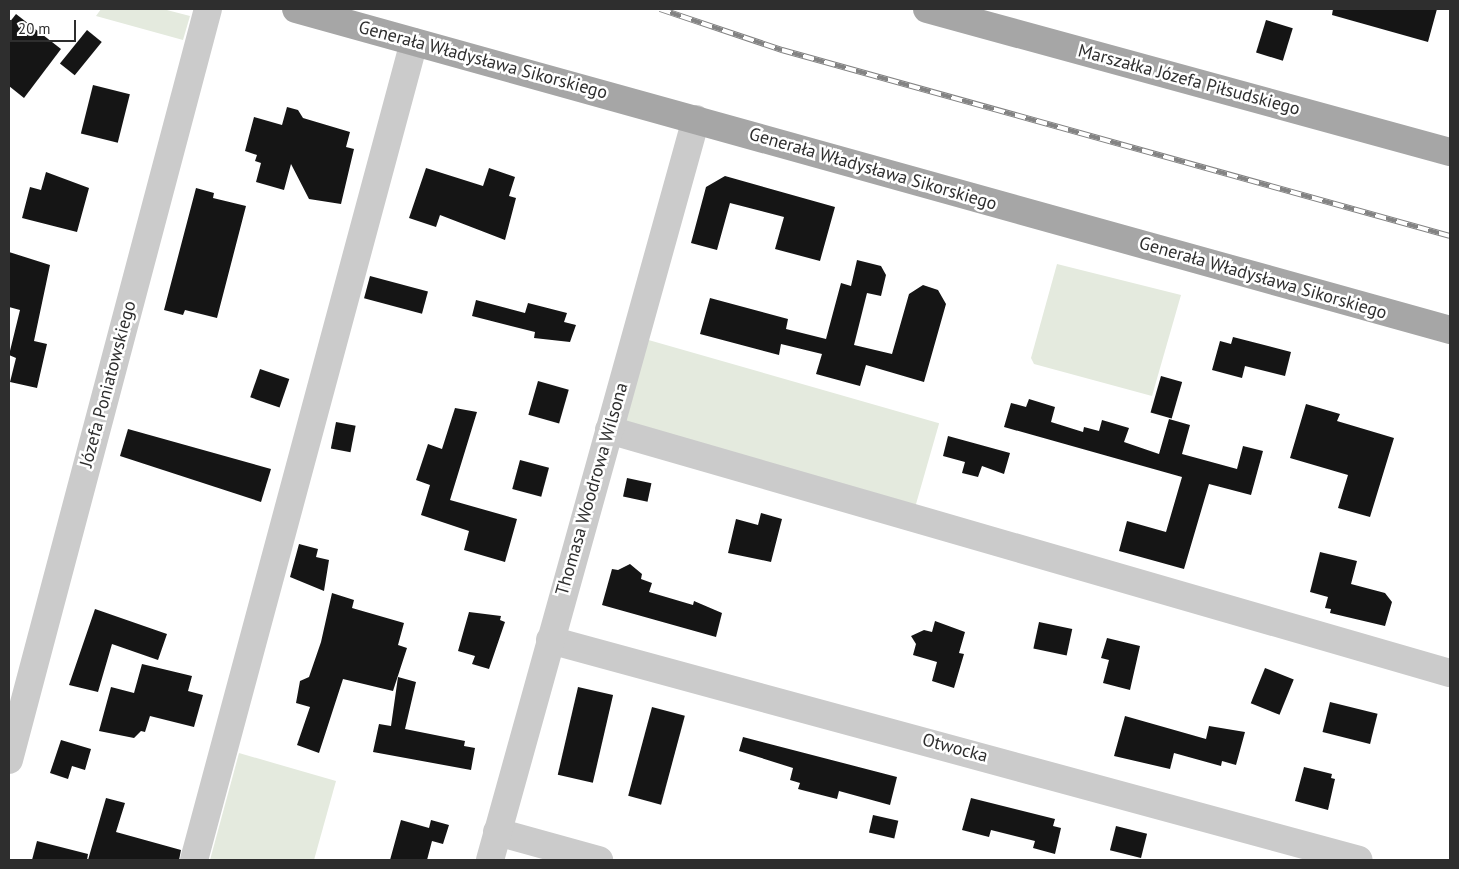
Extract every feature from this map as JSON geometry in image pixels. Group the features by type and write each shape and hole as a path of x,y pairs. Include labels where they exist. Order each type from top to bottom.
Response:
{"main road":[{"name":"Generała Władysława Sikorskiego","path":"296,9 696,118 1450,330"},
{"name":"Marszałka Józefa Piłsudskiego","path":"927,9 1450,152"}],"street":[{"name":"Józefa Poniatowskiego","path":"9,760 208,9"},
{"path":"194,860 414,42"},
{"name":"Thomasa Woodrowa Wilsona","path":"490,860 696,118"},
{"path":"609,430 1450,674"},
{"name":"Otwocka","path":"550,640 1358,860"},
{"path":"497,832 599,860"}],"shaded area":[{"path":"101,9 163,9 190,16 183,40 96,16"},
{"path":"1057,264 1181,295 1152,396 1034,364 1031,358"},
{"path":"645,339 939,423 914,513 619,428"},
{"path":"239,753 336,781 314,860 210,860"}],"building":[{"path":"1333,9 1437,9 1428,42 1332,15"},
{"path":"16,14 61,49 24,98 9,86 9,23"},
{"path":"1266,20 1293,28 1283,61 1256,53"},
{"path":"87,30 102,42 75,75 60,63"},
{"path":"93,85 130,94 118,143 81,134"},
{"path":"287,107 298,110 303,118 350,132 346,147 354,149 341,204 309,199 291,164 284,190 256,182 261,163 255,161 257,155 245,151 254,117 282,125"},
{"path":"426,168 483,186 489,168 515,177 509,196 516,198 505,240 440,215 436,227 409,218"},
{"path":"46,172 89,188 77,232 22,218 30,187 41,190"},
{"path":"725,176 835,207 820,261 775,249 784,217 730,203 717,250 691,243 706,187"},
{"path":"196,188 214,193 213,198 246,206 217,318 185,310 183,315 164,310"},
{"path":"9,252 50,265 34,341 47,344 37,388 10,382 16,358 9,355 20,310 9,307"},
{"path":"857,260 881,266 886,275 881,296 867,293 854,345 892,354 909,294 923,285 938,290 946,304 924,382 866,365 860,386 816,374 822,354 781,344 779,355 700,334 710,298 788,319 786,329 826,339 841,283 851,286"},
{"path":"370,276 428,292 422,314 364,298"},
{"path":"476,300 525,313 528,303 567,313 564,322 576,325 570,342 534,338 535,332 472,316"},
{"path":"1233,337 1291,352 1285,376 1245,366 1242,378 1212,370 1220,341 1231,344"},
{"path":"260,369 289,379 280,407 250,397"},
{"path":"1161,376 1182,382 1172,419 1151,413"},
{"path":"538,381 569,390 559,423 528,415"},
{"path":"1029,399 1055,407 1051,422 1083,432 1084,427 1099,431 1102,420 1129,428 1124,442 1159,454 1169,419 1190,425 1182,454 1237,469 1243,446 1263,451 1251,495 1209,484 1184,569 1119,551 1127,521 1166,532 1182,477 1004,427 1011,403 1026,407"},
{"path":"1306,404 1340,414 1337,421 1394,438 1370,517 1338,508 1348,475 1290,458"},
{"path":"455,408 477,412 450,500 517,519 505,562 464,550 469,531 421,515 430,485 416,480 428,444 442,449"},
{"path":"336,422 356,426 350,452 331,449"},
{"path":"128,429 271,469 261,502 120,456"},
{"path":"948,436 1010,453 1004,474 982,466 978,477 962,473 965,462 943,456"},
{"path":"520,460 549,468 541,497 512,489"},
{"path":"627,478 651,483 648,502 623,497"},
{"path":"761,513 782,519 771,562 728,553 736,519 758,525"},
{"path":"299,544 318,549 316,557 329,560 324,591 290,577"},
{"path":"1320,552 1357,561 1351,584 1385,593 1392,602 1385,626 1330,613 1331,609 1325,608 1328,597 1310,592"},
{"path":"630,564 642,574 641,579 652,583 649,592 693,605 694,601 722,613 716,637 602,605 612,569 618,570"},
{"path":"332,593 354,600 352,608 404,623 398,645 407,648 393,691 343,679 319,753 297,745 310,707 296,703 300,681 309,677 321,642"},
{"path":"95,609 167,634 158,660 112,644 98,692 69,685"},
{"path":"469,612 501,616 500,620 505,622 489,669 472,664 475,656 458,651"},
{"path":"935,621 965,632 959,653 964,654 954,688 932,681 937,662 913,655 916,644 911,636 924,630 932,632"},
{"path":"1039,622 1072,629 1067,655 1033,648"},
{"path":"1107,638 1140,646 1130,690 1103,683 1109,660 1101,658"},
{"path":"142,664 192,676 188,691 203,695 194,727 150,716 145,732 141,731 134,738 99,731 111,687 134,693"},
{"path":"1265,668 1294,680 1280,715 1251,703"},
{"path":"398,677 416,682 405,729 465,741 464,746 475,748 471,770 373,752 379,724 391,726"},
{"path":"578,687 613,695 593,783 558,775"},
{"path":"1330,702 1378,714 1370,744 1323,732"},
{"path":"652,707 685,716 661,805 628,796"},
{"path":"1125,716 1206,739 1209,726 1245,732 1236,765 1222,761 1221,766 1174,753 1170,769 1114,756"},
{"path":"743,737 897,777 890,805 839,791 837,799 798,789 800,783 790,780 793,768 739,751"},
{"path":"61,740 91,749 85,770 72,766 68,779 50,773"},
{"path":"1304,767 1332,774 1331,778 1335,779 1328,810 1295,801"},
{"path":"106,798 125,803 116,832 181,850 179,860 88,860"},
{"path":"971,798 1055,819 1053,826 1061,828 1055,854 1033,848 1035,841 991,830 989,837 962,830"},
{"path":"873,815 898,821 894,838 869,833"},
{"path":"401,820 429,828 431,820 449,825 443,844 432,841 427,860 390,860"},
{"path":"1116,826 1147,834 1141,858 1110,850"},
{"path":"37,841 88,854 87,860 32,860"}],"railway":[{"path":"660,9 782,50 1450,236"}]}
